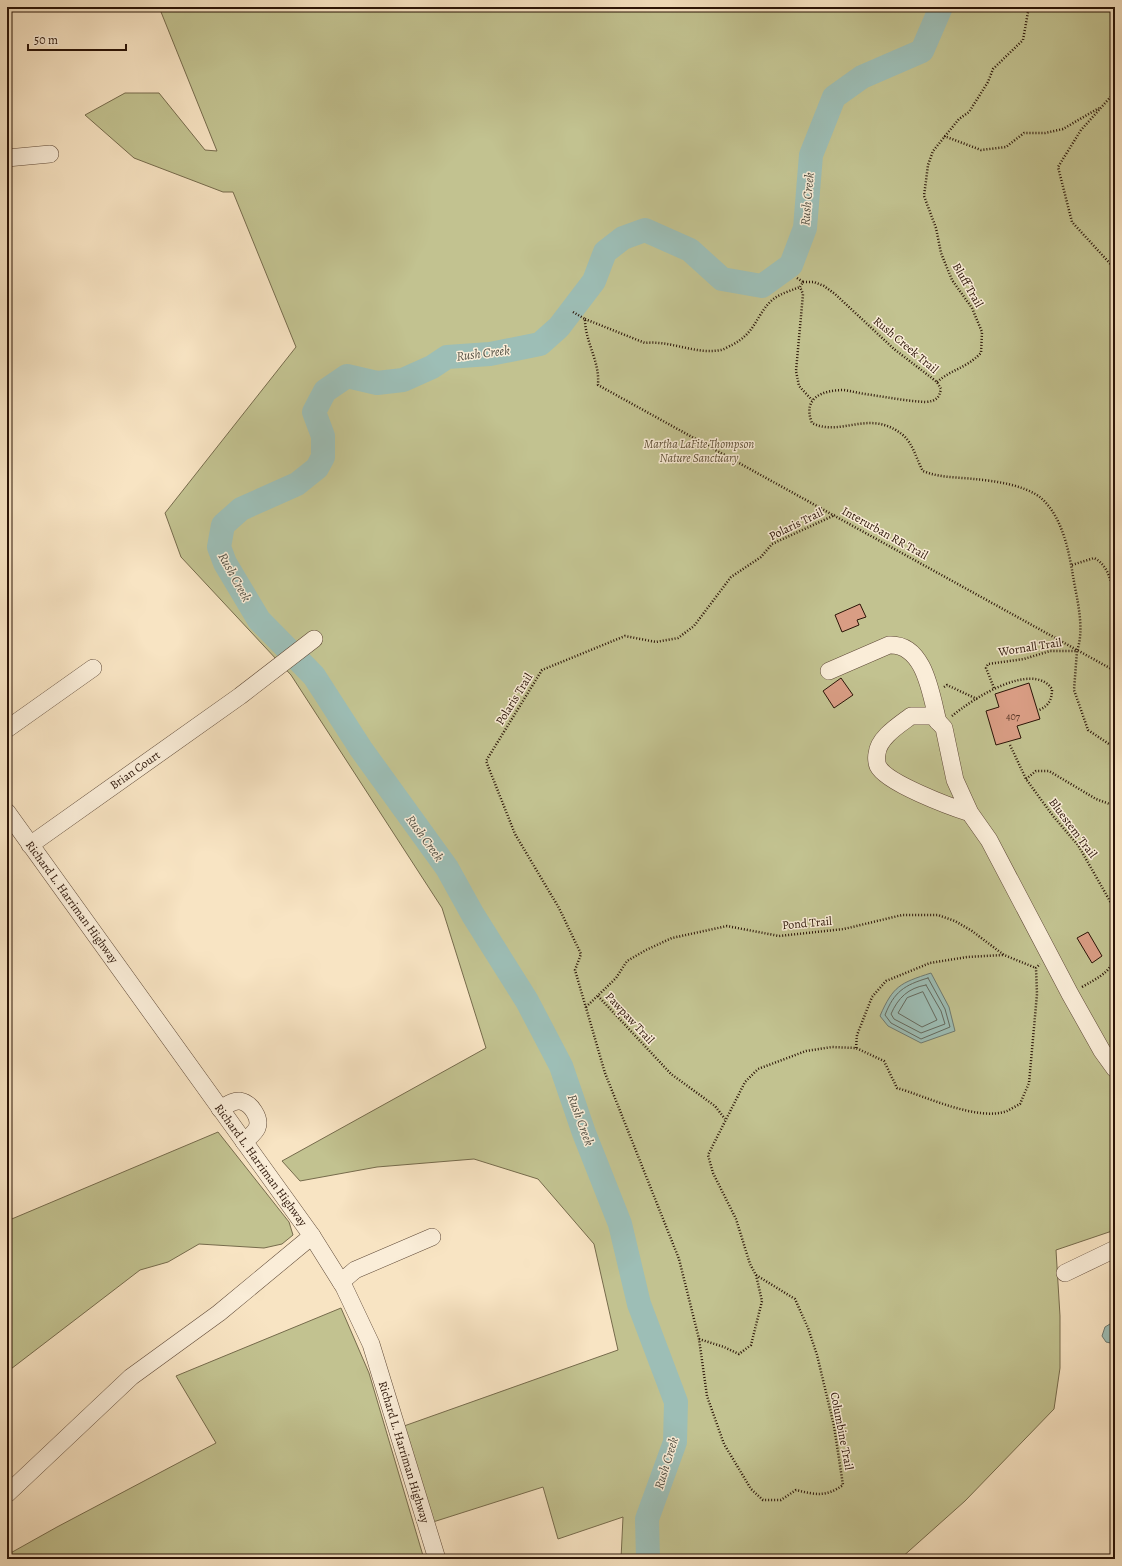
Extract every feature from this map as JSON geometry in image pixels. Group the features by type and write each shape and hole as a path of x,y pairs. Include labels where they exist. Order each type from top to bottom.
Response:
{"street":[{"path":"7,158 50,154"},
{"name":"Brian Court","path":"30,845 240,696 314,639"},
{"path":"830,671 889,645 899,644 910,650 921,666 930,689 939,723"},
{"path":"7,729 93,668"},
{"path":"970,813 937,801 908,787 888,776 878,766 877,753 884,739 910,716 933,716 944,728 956,780 970,813 989,840 1049,956 1102,1052 1115,1069"},
{"name":"Richard L. Harriman Highway","path":"7,812 312,1236 341,1282 362,1320 371,1344 437,1559"},
{"path":"220,1109 232,1102 241,1101 256,1113 258,1122 257,1129 244,1142"},
{"path":"7,1494 131,1377 219,1313 312,1236"},
{"path":"341,1282 355,1270 432,1237"},
{"path":"1065,1273 1115,1249"}],"path":[{"name":"Bluff Trail","path":"937,382 948,372 957,371 971,363 981,353 982,332 972,308 952,280 941,253 936,228 924,196 928,165 933,151 944,136 959,119 969,112 988,82 993,69 1023,40 1028,12 1024,7"},
{"path":"1115,92 1081,130 1058,167 1072,222 1115,269"},
{"path":"944,136 981,150 1006,146 1024,133 1045,133 1064,129 1102,107"},
{"name":"Rush Creek Trail","path":"797,278 802,282 814,282 824,286 835,294 894,349 937,382 940,389 938,398 934,401 926,402 844,390 825,392 812,400"},
{"path":"802,282 800,287 803,294 796,371 799,386 812,400 809,414 812,423 819,427 860,423 881,423 904,437 923,471 932,475 998,482 1017,487 1040,498 1049,506 1058,521 1072,565 1094,558 1100,561 1105,568 1115,593"},
{"path":"573,312 585,319 645,343 653,342 682,348 721,350 740,341 752,330 771,301 783,293 800,287"},
{"name":"Interurban RR Trail","path":"585,319 585,330 596,359 599,377 598,385 835,515 1077,651"},
{"name":"Polaris Trail","path":"586,1007 575,970 580,954 559,908 515,834 486,761 542,670 625,636 656,642 678,638 694,626 731,577 761,557 772,544 835,515"},
{"name":"Wornall Trail","path":"1072,565 1080,618 1080,643 1077,651 1074,690 1088,730 1115,748"},
{"name":"Wornall Trail","path":"994,688 986,668 988,664 1024,659 1050,651 1077,651 1115,671"},
{"path":"939,723 994,688 1030,678 1045,681 1052,689 1052,697 1046,707 1039,710"},
{"path":"942,691 947,685 978,699"},
{"name":"Bluestem Trail","path":"1010,745 1026,778 1053,816 1078,845 1103,886 1115,910"},
{"name":"Bluestem Trail","path":"1026,778 1036,771 1049,771 1096,799 1115,806"},
{"name":"Pond Trail","path":"598,996 616,978 627,961 672,938 727,926 779,936 844,929 902,914 938,915 955,921 972,931 1004,955 1036,968"},
{"path":"1070,994 1102,976 1111,968 1115,954 1115,934"},
{"name":"Pond Trail","path":"856,1048 857,1035 872,998 886,981 930,963 1004,955"},
{"path":"586,1007 605,1073 679,1259 699,1339 724,1347 739,1354 751,1345 762,1301 756,1275 736,1219 713,1174 708,1155 725,1119 735,1105 745,1082 758,1069 806,1051 832,1047 856,1048 884,1061 897,1088 922,1095 957,1109 992,1113 1006,1112 1020,1104 1029,1083 1037,994 1036,968 1049,956"},
{"name":"Pawpaw Trail","path":"586,1007 598,996 671,1074 715,1106 725,1119"},
{"name":"Columbine Trail","path":"699,1339 707,1396 724,1444 751,1489 763,1500 781,1500 796,1490 808,1493 830,1494 843,1485 834,1426 817,1355 808,1328 795,1300 756,1275"}],"green space":[{"name":"Martha LaFite Thompson Nature Sanctuary","path":"159,7 1115,7 1115,1230 1056,1250 1060,1316 1060,1368 1054,1409 965,1501 900,1559 621,1559 623,1517 558,1539 543,1487 433,1522 404,1426 618,1350 594,1244 538,1179 474,1159 377,1167 300,1181 282,1161 486,1048 442,908 291,675 181,557 165,513 296,347 233,192 223,192 134,158 85,115 125,93 159,93 205,150 217,151"},
{"path":"218,1132 289,1222 293,1235 282,1244 264,1248 199,1244 168,1262 140,1270 7,1372 7,1221"},
{"path":"341,1308 369,1373 424,1559 7,1559 7,1555 57,1527 216,1443 176,1376"}],"water":[{"path":"931,973 949,1007 955,1031 921,1043 888,1026 880,1016 889,998 899,987 905,983"},
{"path":"1110,1324 1115,1324 1115,1344 1106,1342 1102,1336 1105,1327"}],"building":[{"path":"860,604 866,617 857,620 859,625 842,632 835,615"},
{"path":"841,678 853,695 834,708 823,691"},
{"path":"1029,683 1040,719 1017,726 1021,738 996,745 986,711 999,707 995,694"},
{"path":"1088,932 1102,956 1092,963 1077,938"}],"waterway":[{"name":"Rush Creek","path":"648,1559 647,1519 675,1442 676,1402 639,1304 620,1224 584,1133 561,1066 527,1001 473,915 447,868 361,749 314,676 259,620 225,563 219,547 223,525 241,509 297,484 317,468 323,457 323,436 314,412 325,391 347,376 377,383 403,380 432,367 447,357 490,354 540,344 559,327 594,281 605,252 623,238 645,230 690,250 722,279 762,286 791,265 805,228 811,155 834,97 862,77 922,51 941,7"}]}
